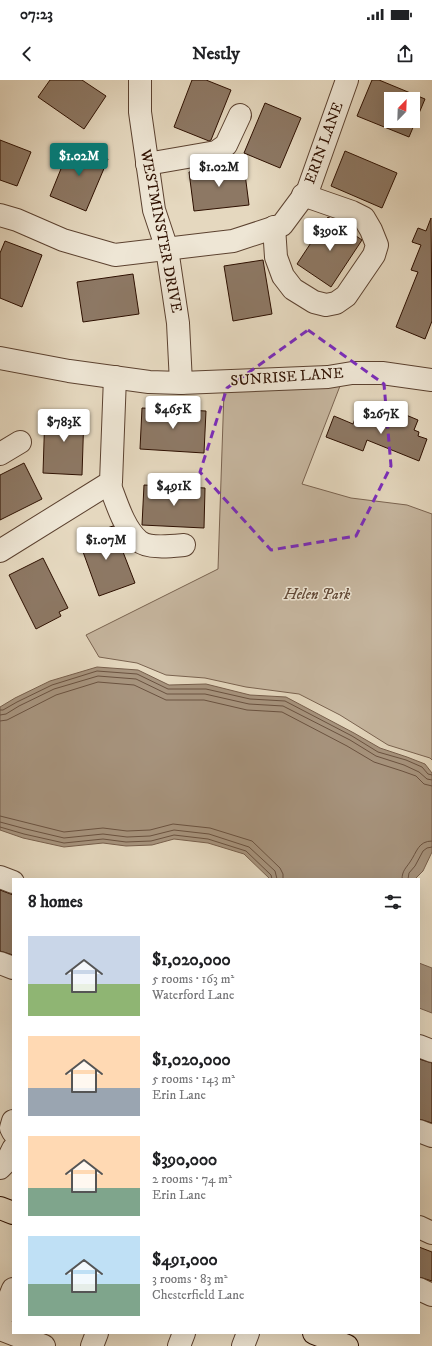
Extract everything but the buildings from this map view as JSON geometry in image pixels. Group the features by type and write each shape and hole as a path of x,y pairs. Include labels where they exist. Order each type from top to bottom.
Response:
{"main road":[{"path":"0,1208 12,1213"},
{"path":"317,1334 347,1346"}],"street":[{"name":"WESTMINSTER DRIVE","path":"140,80 140,112 154,210 167,249 178,323 181,383"},
{"name":"ERIN LANE","path":"0,215 17,220 63,240 116,255 233,241 282,225 308,190 347,80"},
{"path":"147,164 216,152 226,145 240,115"},
{"path":"274,227 276,257 283,276 293,289 314,302 326,305 336,303 346,296 374,255 377,245 371,230 364,218 352,212 303,196"},
{"name":"SUNRISE LANE","path":"0,358 69,371 149,382 181,383 328,377 352,373 382,373 432,380"},
{"path":"0,551 111,482 115,377"},
{"path":"0,454 20,442"},
{"path":"109,483 128,529 139,542 162,547 184,545"},
{"path":"0,877 12,882"},
{"path":"0,963 12,968"},
{"path":"420,1046 432,1051"},
{"path":"420,1131 432,1136"},
{"path":"0,1168 7,1161 12,1151"},
{"path":"420,1227 432,1233"},
{"path":"420,1289 432,1294"},
{"path":"0,1321 12,1291"},
{"path":"0,1329 12,1334"},
{"path":"13,1334 44,1346"},
{"path":"92,1346 97,1334"},
{"path":"179,1346 184,1334"},
{"path":"243,1346 248,1334"},
{"path":"311,1346 315,1334"}],"highlighted area":[{"path":"308,330 384,384 391,466 356,536 271,550 200,472 227,388"}],"green space":[{"name":"Helen Park","path":"340,386 302,484 351,498 407,505 432,514 432,760 430,758 388,745 340,715 299,694 246,687 205,678 166,675 137,663 99,657 86,635 218,569 224,391"}],"water":[{"path":"97,667 138,670 169,685 206,684 250,695 286,697 380,748 425,764 432,773 432,852 423,871 416,878 269,878 244,854 208,843 174,839 152,845 126,846 103,843 64,847 23,838 0,830 0,707 50,681"},
{"path":"420,963 432,968 432,1013 420,1008"}]}
